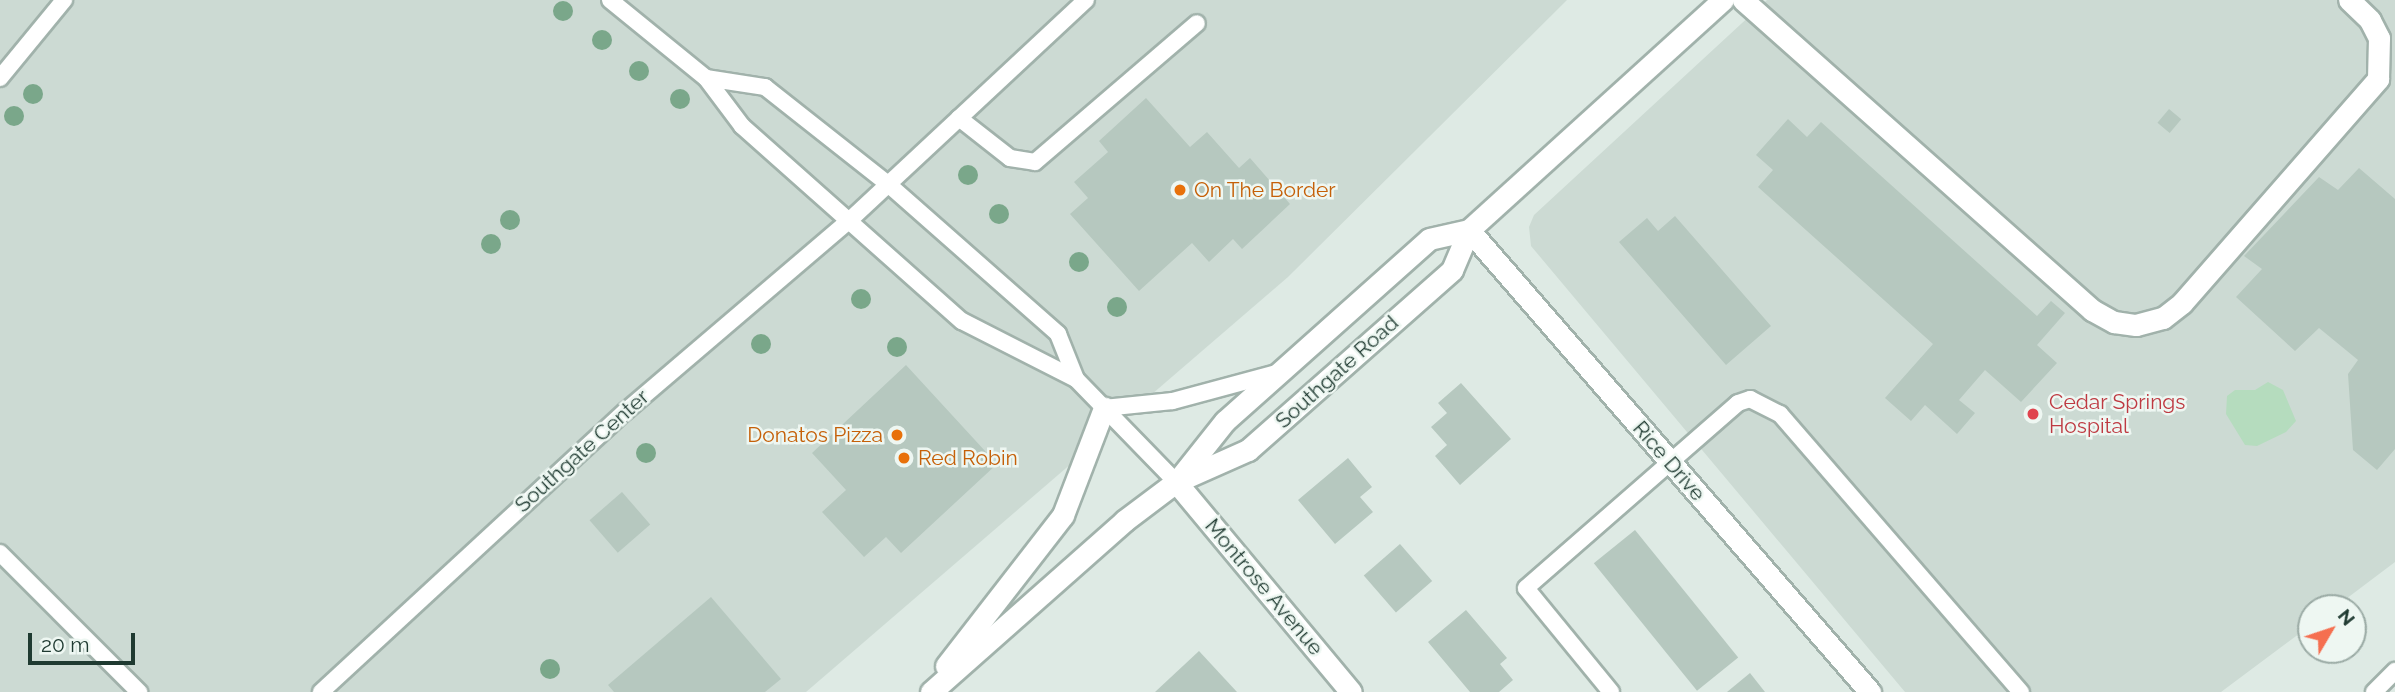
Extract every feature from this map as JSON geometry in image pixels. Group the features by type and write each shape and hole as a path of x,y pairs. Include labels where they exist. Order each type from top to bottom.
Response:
{"street":[{"name":"Southgate Road","path":"928,692 1124,521 1176,482 1248,450 1452,270 1469,230 1723,0"},
{"path":"1743,0 2092,310 2114,322 2136,325 2163,318 2182,303 2378,79 2379,38 2370,20 2349,0"},
{"name":"Southgate Road","path":"1176,482 1225,421 1429,239 1469,230"},
{"name":"Rice Drive","path":"1469,230 1870,692"},
{"path":"928,692 1063,515 1104,408"},
{"name":"Montrose Avenue","path":"1176,482 1351,692"}],"lane":[{"path":"0,78 64,0"},
{"path":"610,0 706,78 742,126 851,219 962,321 1076,379 1176,482"},
{"name":"Southgate Center","path":"321,692 626,411 851,219 1086,0"},
{"path":"959,118 1010,158 1034,162 1196,23"},
{"path":"706,78 765,88 888,184 1058,334 1076,379"},
{"path":"1104,408 1173,401 1279,373"},
{"path":"1611,692 1526,588 1669,461 1738,403 1750,399 1764,403 1780,414 2021,692"},
{"path":"0,553 139,692"},
{"path":"2374,692 2395,671"}],"shaded area":[{"path":"0,0 1567,0 1288,277 806,692 0,692"},
{"name":"Cedar Springs Hospital","path":"1767,0 2395,0 2395,562 2353,594 2297,594 2297,635 2221,692 1905,692 1531,246 1529,227 1534,215"}],"green space":[{"path":"2268,382 2283,390 2296,421 2286,432 2257,446 2245,445 2226,414 2227,396 2235,390 2255,390"}],"building":[{"name":"On The Border","path":"1146,98 1190,147 1207,132 1239,168 1250,158 1290,204 1242,249 1233,239 1209,262 1192,243 1139,291 1070,214 1088,198 1074,182 1108,152 1099,141"},
{"path":"2169,109 2181,119 2170,133 2157,123"},
{"path":"1788,119 1807,137 1821,122 2037,316 2051,301 2065,313 2037,345 2057,363 2021,402 1985,370 1959,400 1975,413 1957,434 1925,405 1911,421 1885,398 1933,344 1758,187 1773,170 1756,155"},
{"path":"2359,168 2395,199 2395,449 2377,470 2353,450 2348,374 2358,360 2319,328 2295,351 2236,297 2262,269 2244,256 2319,177 2338,190"},
{"path":"1675,216 1771,326 1726,365 1619,242 1647,218 1658,231"},
{"name":"Red Robin","path":"906,365 997,464 901,553 886,537 864,557 822,512 846,490 812,453"},
{"path":"1461,383 1511,439 1460,485 1435,456 1447,445 1431,427 1447,413 1438,403"},
{"path":"1348,458 1372,487 1360,497 1373,512 1335,544 1298,500"},
{"path":"622,492 650,524 618,553 590,520"},
{"path":"1635,530 1738,657 1697,691 1594,563"},
{"path":"1400,544 1432,581 1396,612 1364,575"},
{"path":"711,597 781,679 765,692 614,692 608,685"},
{"path":"1466,610 1507,658 1500,664 1513,680 1499,692 1470,692 1428,642"},
{"path":"1199,651 1237,692 1155,692"},
{"path":"1750,673 1765,692 1727,692"}],"place":[{"name":"On The Border","path":"1180,190"},
{"name":"Cedar Springs Hospital","path":"2033,414"},
{"name":"Donatos Pizza","path":"897,435"},
{"name":"Red Robin","path":"904,458"}]}
